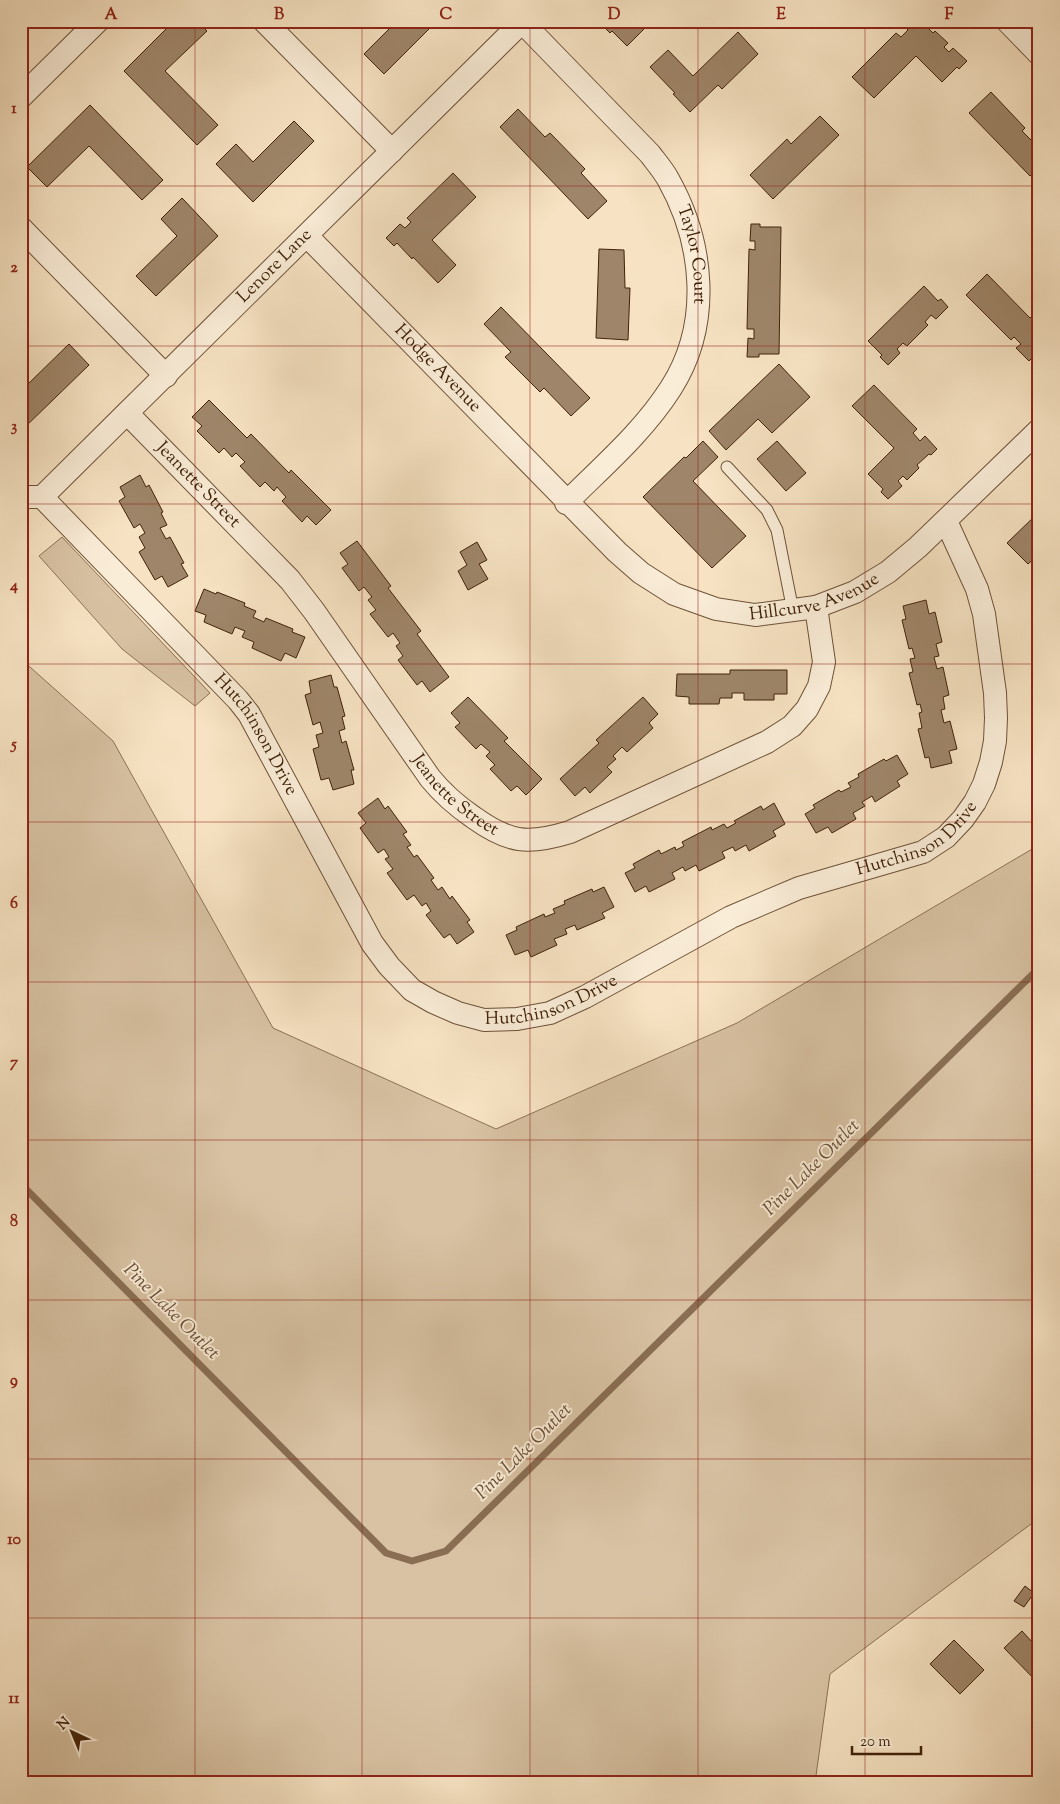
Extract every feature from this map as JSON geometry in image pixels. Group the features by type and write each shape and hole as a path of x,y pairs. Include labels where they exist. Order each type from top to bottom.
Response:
{"street":[{"path":"21,97 98,21"},
{"path":"264,21 392,151"},
{"name":"Lenore Lane","path":"32,496 127,413 166,376 523,21"},
{"name":"Taylor Court","path":"523,21 650,154 667,178 682,209 693,241 699,280 698,314 690,349 672,388 632,439 566,503"},
{"path":"1007,21 1039,54"},
{"path":"21,228 166,376"},
{"name":"Hodge Avenue","path":"307,236 566,503"},
{"name":"Jeanette Street","path":"127,413 290,580 314,611 430,778 442,792 456,805 493,832 511,838 532,840 551,838 570,832 767,742 792,726 807,709 819,686 824,662 816,607"},
{"name":"Hillcurve Avenue","path":"566,503 641,573 674,594 716,609 755,615 816,607 855,592 888,572 946,521 1039,430"},
{"name":"Hutchinson Drive","path":"32,496 249,714 372,943 389,966 412,990 432,1002 458,1013 484,1020 517,1019 550,1013 585,997 739,913 799,888 923,852 946,837 964,819 984,784 991,762 995,733 994,693 984,614 977,588 946,521"}],"lane":[{"path":"727,467 767,510 777,530 793,610"}],"shaded area":[{"path":"62,537 210,693 195,706 122,649 39,556"},
{"path":"21,659 113,741 273,1028 496,1129 737,1023 1039,845 1039,1224 1034,1227 1039,1242 1039,1518 830,1674 815,1783 21,1783"}],"building":[{"path":"174,21 197,21 207,31 165,71 218,125 197,145 124,71"},
{"path":"397,21 437,21 384,74 364,54"},
{"path":"607,21 652,21 627,46 612,31 610,33 603,26"},
{"path":"908,21 921,21 933,33 935,31 948,43 944,47 949,52 953,48 967,61 959,69 957,67 942,82 916,56 874,98 852,77 896,33 901,37 908,30 904,26"},
{"path":"738,32 758,54 722,89 718,85 690,112 650,67 668,50 693,76"},
{"path":"991,92 1025,128 1022,131 1039,148 1039,168 1030,176 969,113"},
{"path":"90,105 163,180 142,200 89,146 47,187 27,167"},
{"path":"518,109 545,137 550,133 585,169 581,173 607,201 588,219 500,127"},
{"path":"820,116 839,135 773,199 750,175 787,139 791,144"},
{"path":"294,121 314,141 253,202 216,164 236,144 253,162"},
{"path":"453,173 476,197 432,240 456,265 438,283 397,243 394,246 386,238 400,224 405,228 411,222 407,218"},
{"path":"182,198 218,236 156,296 136,276 177,236 161,219"},
{"path":"751,224 760,224 760,227 781,227 779,354 759,354 759,357 747,357 748,338 754,339 754,329 747,329 749,249 755,250 755,241 750,241"},
{"path":"599,249 624,250 625,288 630,288 628,340 596,338"},
{"path":"987,274 1030,318 1039,310 1039,348 1029,361 1016,348 1021,344 1014,337 1011,340 966,295"},
{"path":"924,286 938,301 941,299 948,307 936,319 931,315 925,322 928,325 907,346 903,343 897,349 900,353 888,365 880,357 882,355 868,341"},
{"path":"501,307 590,398 571,416 544,388 540,392 505,357 511,352 484,324"},
{"path":"69,344 89,365 24,428 21,425 21,381 26,386"},
{"path":"779,364 810,397 772,433 758,419 726,450 709,431"},
{"path":"874,385 917,429 913,433 920,441 925,436 937,449 917,465 919,468 907,480 903,476 898,481 902,486 888,499 881,492 883,489 868,474 894,448 852,406"},
{"path":"209,400 247,438 251,434 289,473 291,470 331,510 316,525 307,516 302,522 282,501 286,497 277,487 274,491 265,482 260,487 240,466 245,462 236,453 232,457 224,448 219,453 197,431 202,426 192,417"},
{"path":"703,441 718,457 693,481 746,536 712,568 643,497"},
{"path":"777,441 806,473 786,491 757,459"},
{"path":"140,475 146,487 149,485 163,512 161,513 167,525 160,528 166,539 170,537 184,563 181,564 188,576 168,587 162,576 155,580 139,552 145,548 139,537 145,533 140,524 134,528 119,501 125,497 120,487"},
{"path":"1039,512 1039,554 1028,564 1007,543"},
{"path":"357,541 391,586 388,588 421,631 417,634 449,677 430,692 422,681 417,685 398,660 403,656 396,646 400,643 393,633 388,637 370,614 376,610 368,600 372,597 364,587 359,591 342,568 348,564 340,553"},
{"path":"477,542 487,560 479,564 488,579 468,590 458,571 467,565 460,552"},
{"path":"204,589 245,603 244,606 256,611 253,617 264,622 266,618 293,629 292,632 305,637 296,658 285,653 281,661 252,648 254,642 242,637 245,631 235,627 232,634 204,622 206,615 195,611"},
{"path":"926,600 929,614 935,612 942,642 936,644 939,656 934,657 937,669 943,667 949,695 943,697 945,709 941,710 944,723 950,721 957,749 949,751 952,763 931,768 929,757 925,758 918,729 922,728 919,713 922,712 920,704 917,705 909,673 913,672 910,659 915,658 912,648 909,649 902,620 906,619 903,606"},
{"path":"730,670 787,670 787,694 774,694 774,700 744,700 744,693 732,693 732,698 720,698 719,704 689,704 689,697 676,696 677,674 730,674"},
{"path":"331,675 334,687 337,687 345,716 342,717 345,729 339,731 342,743 346,741 354,770 351,770 354,784 333,790 329,778 321,780 313,749 319,747 316,735 323,733 320,722 313,725 305,695 311,693 309,681"},
{"path":"468,697 508,738 504,741 542,779 526,795 517,786 511,791 490,769 495,765 486,756 490,752 481,744 476,749 455,727 460,723 451,713"},
{"path":"643,697 658,714 649,723 653,728 627,752 622,747 613,756 616,759 607,767 612,772 590,793 585,787 575,796 560,779 599,743 596,740"},
{"path":"897,755 908,774 897,781 900,786 875,802 872,796 862,802 865,806 853,813 856,819 832,833 828,827 816,833 805,814 815,808 813,805 839,790 841,792 851,787 848,783 859,777 858,774 884,759 886,761"},
{"path":"378,798 385,809 388,806 407,832 403,834 411,845 407,847 414,857 417,855 434,878 431,880 438,890 442,887 450,899 452,896 470,920 467,922 474,932 457,944 450,934 444,938 426,915 431,911 426,903 422,906 414,895 407,900 387,873 393,869 385,859 389,857 384,849 378,853 360,828 366,823 358,813"},
{"path":"774,803 785,824 773,831 776,836 749,851 746,845 735,851 733,847 722,852 725,858 699,871 696,865 685,871 683,867 672,873 675,879 649,892 646,886 635,892 625,873 635,868 633,864 659,850 661,854 675,847 676,850 684,846 682,842 711,827 712,830 724,824 727,828 736,823 734,821 761,806 763,810"},
{"path":"604,887 614,907 602,913 605,918 577,930 575,925 565,929 567,934 554,939 557,945 531,957 528,950 515,955 506,935 517,930 516,927 544,914 545,917 555,913 553,909 565,904 564,901 592,889 593,892"},
{"path":"1025,1586 1034,1593 1024,1607 1014,1601"},
{"path":"1022,1631 1033,1643 1037,1639 1039,1641 1039,1684 1004,1648"},
{"path":"954,1640 984,1670 960,1694 930,1664"}],"waterway":[{"name":"Pine Lake Outlet","path":"21,1184 386,1553 412,1561 446,1551 1039,968"}]}
